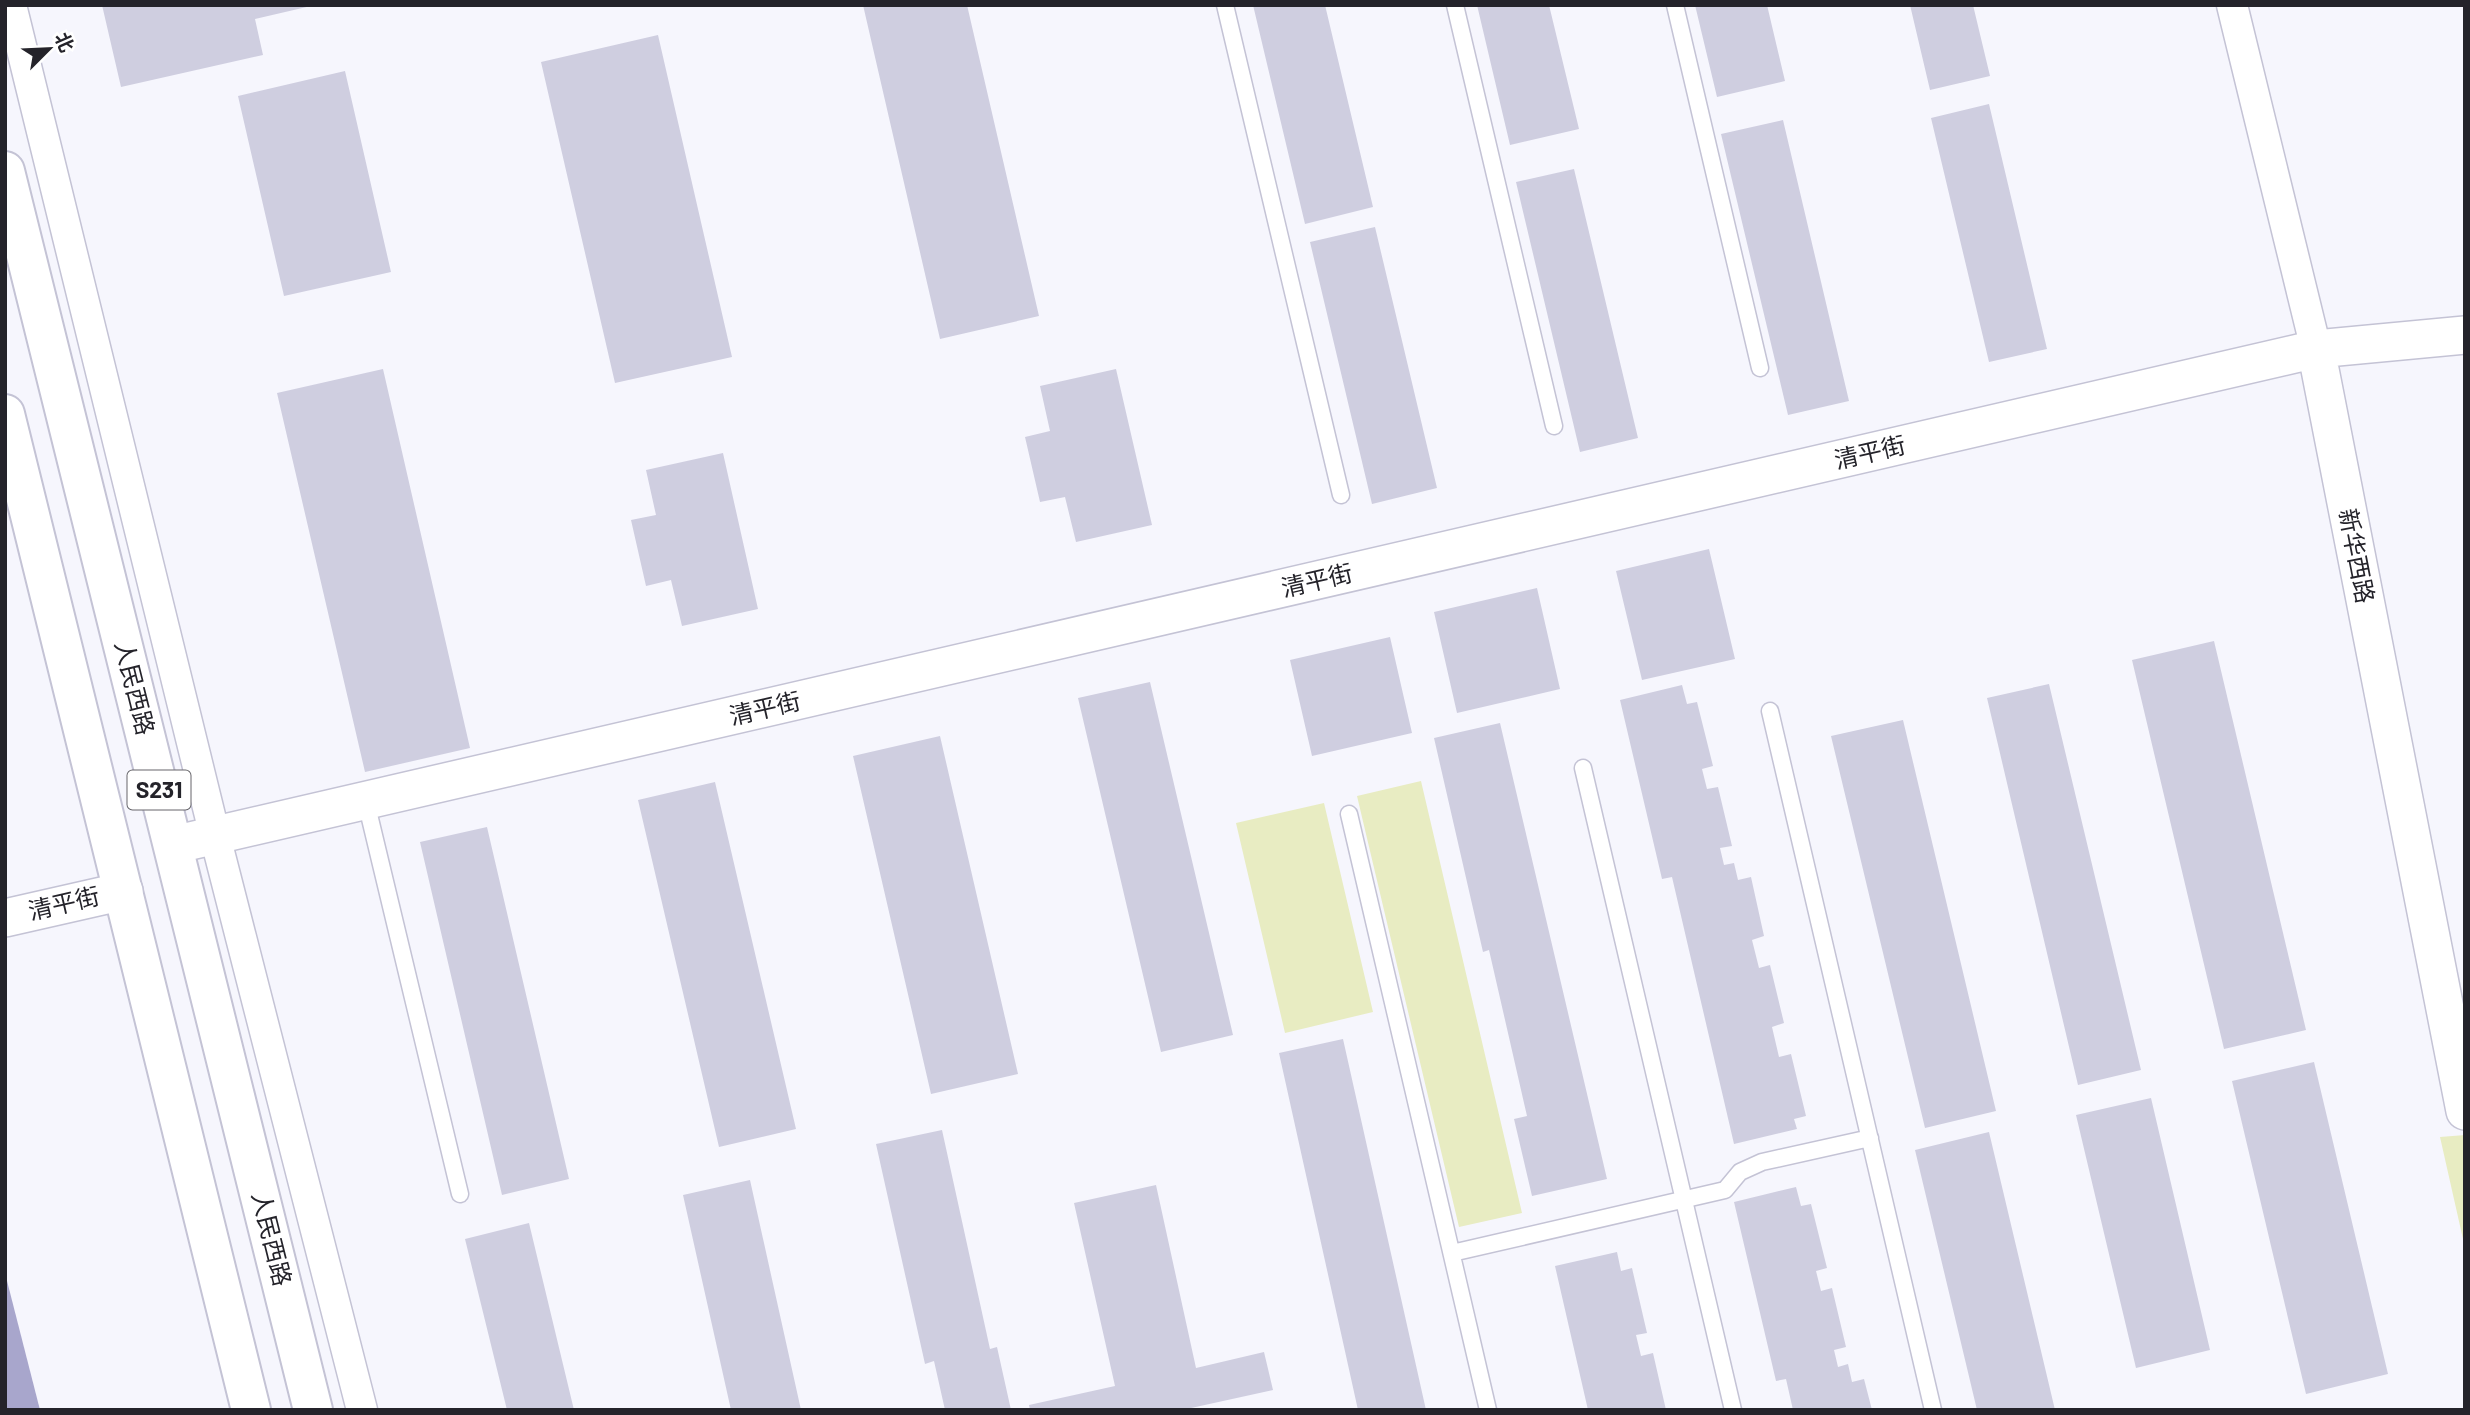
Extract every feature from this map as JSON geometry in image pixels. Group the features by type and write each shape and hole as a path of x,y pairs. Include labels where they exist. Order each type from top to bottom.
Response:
{"main road":[{"name":"人民西路","path":"5,171 313,1410"},
{"name":"S231","path":"5,414 251,1410"}],"street":[{"path":"11,5 215,835 362,1410"},
{"name":"新华西路","path":"2232,5 2316,349 2465,1111"},
{"name":"清平街","path":"173,845 2316,349 2465,335"},
{"name":"清平街","path":"5,918 124,891"}],"lane":[{"path":"1226,5 1341,495"},
{"path":"1455,5 1554,426"},
{"path":"1675,5 1760,368"},
{"path":"1770,711 1933,1410"},
{"path":"1583,768 1733,1410"},
{"path":"366,802 460,1194"},
{"path":"1349,814 1488,1410"},
{"path":"1451,1253 1725,1189 1740,1172 1762,1162 1870,1138"}],"green space":[{"path":"1421,781 1522,1213 1459,1227 1357,796"},
{"path":"1324,803 1373,1012 1285,1033 1236,823"},
{"path":"2465,1135 2465,1248 2440,1137"}],"water":[{"path":"5,1273 40,1410 5,1410"}],"building":[{"path":"102,5 311,6 255,19 263,55 121,87"},
{"path":"863,5 967,5 1039,316 940,339"},
{"path":"1253,5 1325,5 1373,207 1305,224"},
{"path":"1477,5 1549,5 1579,129 1510,145"},
{"path":"1695,5 1767,5 1785,81 1717,97"},
{"path":"1910,5 1973,5 1990,76 1930,90"},
{"path":"658,35 732,357 615,383 541,62"},
{"path":"345,71 391,272 284,296 238,96"},
{"path":"1989,104 2047,349 1989,362 1931,118"},
{"path":"1783,120 1849,401 1788,415 1721,134"},
{"path":"1574,169 1638,438 1580,452 1516,182"},
{"path":"1375,227 1437,488 1372,504 1310,242"},
{"path":"383,369 470,748 365,772 277,393"},
{"path":"1116,369 1152,525 1076,542 1065,497 1040,502 1025,437 1050,431 1040,386"},
{"path":"723,453 758,609 682,626 671,580 646,586 631,520 656,515 646,470"},
{"path":"1709,549 1735,659 1642,680 1616,571"},
{"path":"1537,588 1560,689 1457,713 1434,612"},
{"path":"1390,637 1412,733 1312,756 1290,660"},
{"path":"2214,641 2306,1030 2224,1049 2132,660"},
{"path":"1150,682 1233,1035 1161,1052 1078,698"},
{"path":"2049,684 2141,1070 2078,1085 1987,698"},
{"path":"1682,685 1687,704 1697,702 1713,766 1702,769 1707,789 1718,787 1732,846 1720,848 1724,865 1734,863 1738,880 1751,877 1764,936 1752,940 1759,968 1770,965 1784,1023 1772,1027 1779,1057 1791,1054 1806,1116 1794,1119 1797,1129 1734,1144 1672,877 1662,879 1620,700"},
{"path":"1903,720 1996,1111 1925,1128 1831,736"},
{"path":"1500,723 1607,1179 1532,1196 1514,1119 1527,1116 1489,950 1483,952 1434,738"},
{"path":"940,736 1018,1074 931,1094 853,756"},
{"path":"715,782 796,1129 719,1147 638,800"},
{"path":"487,827 569,1179 502,1195 420,842"},
{"path":"1343,1039 1426,1410 1358,1410 1279,1053"},
{"path":"2314,1062 2388,1374 2306,1394 2232,1081"},
{"path":"2151,1098 2210,1350 2136,1368 2076,1115"},
{"path":"942,1130 990,1349 997,1347 1011,1410 945,1410 934,1361 925,1364 876,1144"},
{"path":"1989,1132 2055,1410 1977,1410 1915,1150"},
{"path":"750,1180 801,1410 731,1410 683,1195"},
{"path":"1156,1185 1196,1368 1264,1352 1273,1390 1182,1410 1030,1410 1029,1405 1115,1386 1074,1203"},
{"path":"1796,1187 1801,1206 1811,1204 1827,1268 1816,1271 1821,1291 1832,1288 1846,1347 1834,1350 1838,1367 1848,1364 1852,1382 1864,1379 1872,1410 1793,1410 1786,1379 1776,1381 1734,1202"},
{"path":"529,1223 574,1410 507,1410 465,1239"},
{"path":"1617,1252 1621,1271 1632,1268 1647,1333 1636,1335 1641,1356 1653,1353 1666,1410 1588,1410 1555,1266"}]}
